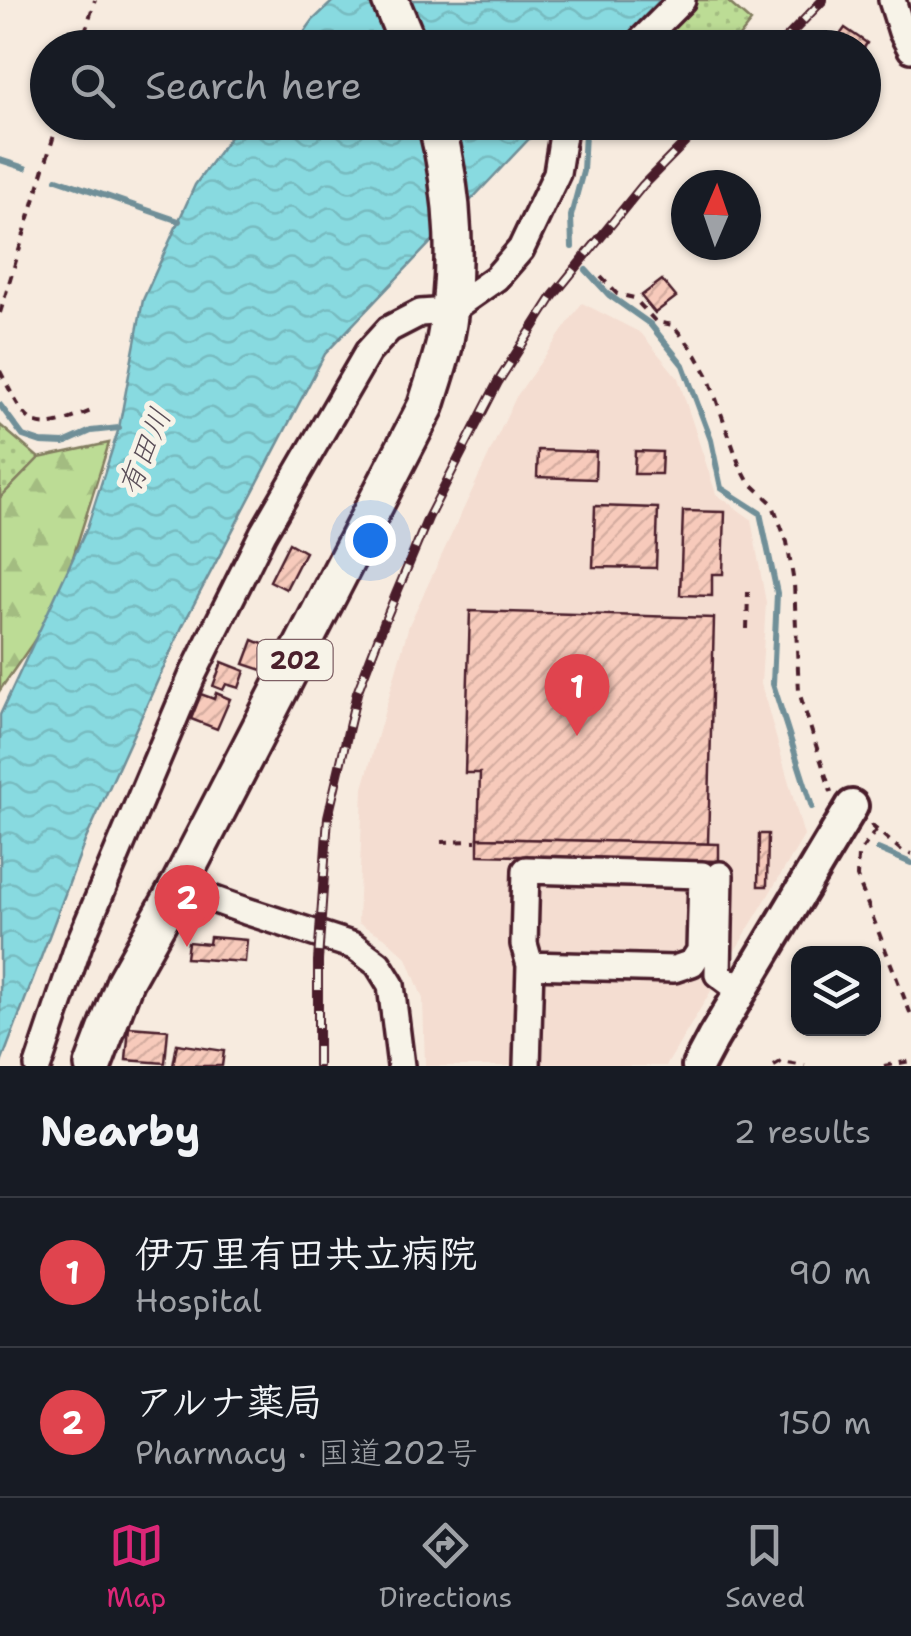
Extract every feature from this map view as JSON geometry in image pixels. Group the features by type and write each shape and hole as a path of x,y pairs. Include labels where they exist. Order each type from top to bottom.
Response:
{"highway":[{"path":"390,0 402,30"},
{"name":"202","path":"94,1066 124,981 179,884 426,406 443,348 453,242 449,184 440,140"}],"main road":[{"path":"698,1066 852,806"}],"street":[{"path":"652,30 682,0"},
{"path":"892,0 911,49"},
{"path":"38,1066 79,944 124,836 193,674 263,533 368,352 389,329 420,313 449,311 496,278 522,248 558,173 562,140"},
{"path":"527,1066 530,966 524,944 526,870 702,874 700,951 692,963 674,969 530,966"},
{"path":"720,875 718,974 741,991"},
{"path":"179,884 198,894 354,946 378,964 391,984 401,1066"}],"path":[{"path":"85,30 94,0"},
{"path":"0,313 53,140"},
{"path":"601,277 616,294 634,298 656,322 674,324 708,376 739,464 748,481 772,504 788,542 799,692 833,799 852,806 876,830 911,854"},
{"path":"0,371 20,410 37,424 56,425 96,409"},
{"path":"747,629 748,592"},
{"path":"876,830 858,856 857,877 911,1015"},
{"path":"442,842 476,842"},
{"path":"884,1066 911,1061"},
{"path":"774,1066 781,1062 805,1066"}],"shaded area":[{"path":"582,303 641,333 678,378 716,494 751,519 766,603 761,684 804,836 666,1066 425,1066 423,999 407,958 384,937 358,923 363,788 409,625 516,397"}],"green space":[{"path":"697,0 726,0 751,22 745,30 668,30"},
{"path":"0,425 39,458 0,498"},
{"path":"109,443 57,608 0,690 0,498 39,458"}],"water":[{"path":"334,0 660,0 631,30 306,30"},
{"name":"有田川","path":"228,140 528,140 325,354 182,627 85,841 0,1066 0,715 87,528 119,428 143,300 195,185"}],"building":[{"path":"662,280 676,297 655,313 641,296"},
{"path":"538,450 596,452 595,479 537,477"},
{"path":"635,451 662,452 661,474 634,474"},
{"path":"595,506 658,508 656,568 593,567"},
{"path":"683,511 725,512 723,574 712,574 712,596 680,595"},
{"path":"289,543 305,552 286,589 270,581"},
{"path":"470,611 714,618 708,844 478,838 480,773 465,773"},
{"path":"253,640 270,647 262,670 244,664"},
{"path":"222,662 245,671 239,688 226,684 223,690 213,686"},
{"path":"216,693 230,699 217,729 191,719 201,694 214,699"},
{"path":"759,834 768,834 767,886 758,886"},
{"path":"478,838 719,844 719,861 478,855"},
{"path":"210,937 247,940 245,962 186,958 188,942 209,944"},
{"path":"129,1027 168,1030 165,1063 126,1060"},
{"path":"177,1044 224,1051 222,1066 173,1066"}],"waterway":[{"path":"572,247 571,216 583,171 585,140"},
{"path":"0,160 25,168"},
{"path":"57,179 179,221"},
{"path":"586,270 609,295 650,324 683,365 711,440 721,488 760,513 777,593 773,684 812,807"},
{"name":"有田川","path":"0,405 23,436 41,442 64,443 91,431 119,428"},
{"path":"878,849 911,863"}],"railway":[{"path":"794,30 823,0"},
{"path":"318,1066 318,961 328,817 357,693 384,623 428,518 498,382 553,296 643,185 687,140"}],"place":[{"name":"伊万里有田共立病院","path":"577,736"},
{"name":"アルナ薬局","path":"187,947"}]}
